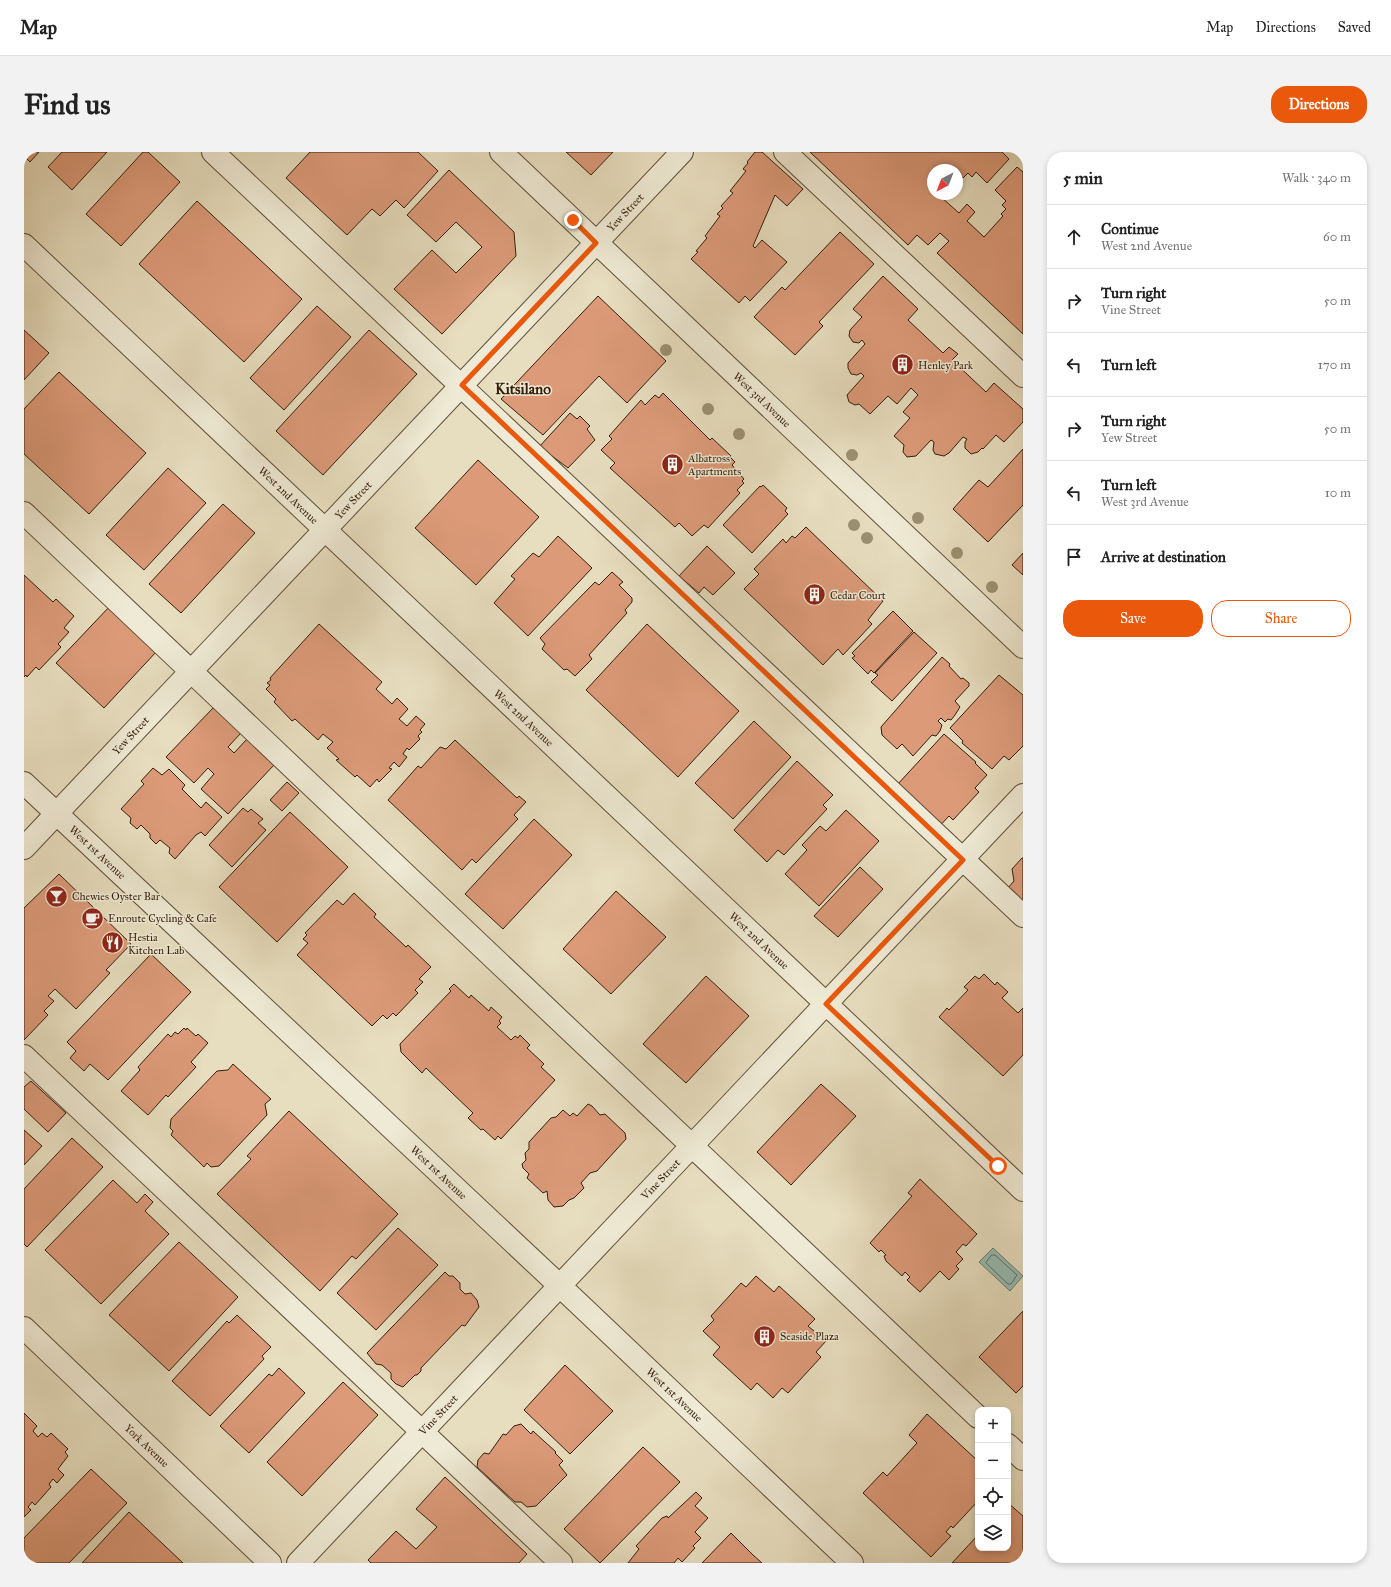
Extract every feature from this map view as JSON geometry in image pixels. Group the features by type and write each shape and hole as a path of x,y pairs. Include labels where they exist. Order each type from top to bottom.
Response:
{"street":[{"path":"213,152 462,385 1023,916"},
{"name":"West 3rd Avenue","path":"501,152 1023,648"},
{"name":"Yew Street","path":"24,848 682,152"},
{"path":"785,152 1023,376"},
{"name":"West 2nd Avenue","path":"24,245 1023,1190"},
{"path":"24,514 975,1413"},
{"name":"West 1st Avenue","path":"24,783 560,1286 852,1563"},
{"name":"Vine Street","path":"298,1563 1023,795"},
{"path":"24,1056 561,1563"},
{"name":"York Avenue","path":"24,1328 270,1563"},
{"path":"1011,1448 1023,1459"}],"water":[{"path":"993,1248 1023,1276 1010,1291 979,1262"}],"building":[{"path":"24,152 39,152 30,162 24,156"},
{"path":"62,152 107,152 72,190 48,167"},
{"path":"143,152 148,152 180,182 121,246 86,214"},
{"path":"310,152 418,152 438,171 404,208 396,200 380,216 372,209 347,235 286,178"},
{"path":"566,152 613,152 591,175"},
{"path":"755,152 762,152 803,189 787,206 775,195 753,246 755,248 762,240 787,262 750,301 745,296 739,303 691,259 698,252 696,251 707,238 705,236 720,216 717,214 723,208 721,206 733,193 730,191 746,171 743,169"},
{"path":"810,152 1002,152 1009,159 987,183 976,172 972,177 968,173 963,178 963,164 927,164 927,200 944,200 959,213 967,204 975,212 967,221 984,237 1003,216 1001,214 1006,209 1002,205 1006,201 995,190 1017,167 1023,172 1023,334 937,253 949,241 940,233 928,245 917,235 908,245"},
{"path":"449,170 514,232 516,256 442,334 394,289 432,250 456,273 482,247 456,222 436,242 407,215"},
{"path":"197,201 302,299 244,362 139,264"},
{"path":"840,232 874,264 819,322 823,326 795,355 754,317 782,287 785,290"},
{"name":"Henley Park","path":"883,276 918,309 908,320 943,353 949,347 958,354 952,360 986,392 994,383 1023,409 1023,422 1004,442 996,435 983,449 982,448 978,452 971,454 965,448 965,442 967,439 963,437 949,453 944,456 935,454 933,450 934,442 931,440 916,456 907,457 903,452 904,445 894,436 910,418 903,412 918,395 911,388 897,404 888,396 870,414 859,404 855,405 849,402 847,395 864,376 861,373 857,375 851,374 848,368 848,363 865,344 862,340 859,343 853,342 849,336 850,330 862,317 853,309"},
{"path":"598,296 666,361 627,403 599,376 543,435 501,399"},
{"path":"317,306 351,337 284,410 250,378"},
{"path":"24,330 49,353 24,380"},
{"path":"369,330 417,374 323,475 276,431"},
{"path":"59,372 146,453 89,514 24,454 24,409"},
{"name":"Albatross Apartments","path":"663,393 710,440 712,438 731,456 730,457 735,462 732,465 744,479 742,481 744,483 737,490 740,493 708,528 704,525 692,536 679,523 675,527 610,468 615,463 601,450 612,439 609,436 641,400 645,405 655,395 659,398"},
{"path":"570,413 577,419 580,416 590,426 587,429 595,440 568,468 552,456 550,458 539,447"},
{"path":"1023,449 1023,505 988,542 953,509 979,480 988,487"},
{"path":"478,460 539,517 476,585 415,528"},
{"path":"168,468 206,503 144,570 106,535"},
{"path":"763,485 787,508 785,511 788,514 752,553 723,525 760,486 761,487"},
{"path":"223,504 255,533 181,613 149,584"},
{"name":"Cedar Court","path":"806,527 883,601 868,620 872,624 843,655 838,649 823,665 744,589 759,574 754,569 783,539 786,543 792,536 795,538"},
{"path":"558,536 592,568 528,636 494,603 515,579 511,576 533,553 539,557"},
{"path":"707,546 735,573 713,595 704,587 699,593 679,576"},
{"path":"1023,553 1023,575 1012,565"},
{"path":"612,572 623,582 619,585 632,598 632,602 625,610 627,613 589,655 592,659 575,676 567,669 564,670 542,649 545,644 540,638 595,582 599,585"},
{"path":"24,575 53,602 56,599 74,616 64,628 69,632 58,644 61,647 39,670 36,667 27,677 26,675 24,677"},
{"path":"110,606 157,651 104,708 56,663"},
{"path":"893,611 913,631 874,673 871,670 868,674 852,658 855,656 852,653"},
{"path":"319,624 382,682 376,689 392,704 397,698 408,709 399,719 407,726 416,716 425,724 420,730 422,732 418,736 420,739 409,750 407,748 403,754 407,757 399,767 394,762 389,768 392,769 379,782 377,779 370,787 357,775 355,777 336,760 339,759 327,748 333,742 323,734 318,740 295,719 292,721 274,702 276,699 266,689 270,685 267,683 271,680 270,678"},
{"path":"647,624 739,711 678,777 586,690"},
{"path":"914,632 937,653 892,701 871,682 878,675 875,673"},
{"path":"942,657 950,664 949,666 961,679 963,678 969,683 969,686 955,701 960,707 951,720 948,719 945,722 941,718 938,721 942,725 940,731 936,736 932,735 913,756 902,744 897,749 882,735 881,727"},
{"path":"999,675 1023,695 1023,746 1009,760 1004,756 992,769 962,743 963,741 950,728"},
{"path":"214,707 241,733 228,747 234,753 247,739 274,765 228,814 201,789 214,774 208,768 194,783 166,757"},
{"path":"754,721 791,757 733,819 695,783"},
{"path":"944,734 976,762 975,763 987,775 975,788 979,792 953,820 949,816 937,829 897,785"},
{"path":"455,740 517,798 519,796 526,802 514,815 518,819 476,863 472,859 462,870 388,800 418,766 421,768 440,747 446,749"},
{"path":"797,761 833,795 823,805 827,809 784,855 778,850 767,862 734,830"},
{"path":"153,768 162,775 169,769 185,785 182,789 201,808 206,802 222,817 205,836 201,832 196,835 175,859 169,853 170,848 160,840 156,844 150,838 150,834 141,825 137,829 130,823 131,818 121,809 144,784 141,781"},
{"path":"287,782 299,793 282,811 270,800"},
{"path":"243,808 248,812 251,809 263,819 258,823 266,830 232,867 209,845"},
{"path":"846,810 879,841 819,906 785,874 807,850 802,845 820,826 826,831"},
{"path":"290,812 348,867 277,942 219,887"},
{"path":"534,819 572,855 503,929 465,894"},
{"path":"1022,858 1023,902 1008,888 1014,881 1012,869"},
{"path":"860,867 883,889 838,937 814,916"},
{"path":"59,874 131,944 106,970 110,973 76,1009 55,989 48,996 54,1001 44,1011 48,1015 24,1040 24,908"},
{"path":"616,891 666,937 611,994 563,949"},
{"path":"354,893 376,914 374,917 406,947 408,945 431,967 419,979 423,982 415,990 418,993 396,1016 393,1013 387,1019 383,1015 372,1026 297,955 308,943 303,939 307,935 305,933 337,900 343,905"},
{"path":"151,954 191,992 108,1080 90,1064 84,1071 70,1058 76,1051 67,1042"},
{"path":"984,974 995,985 997,982 1008,992 1002,998 1018,1013 1023,1008 1023,1055 1003,1076 939,1017 947,1008 949,1010 968,990 964,987 975,976 979,979"},
{"path":"706,976 749,1016 686,1083 643,1044"},
{"path":"454,984 469,998 471,995 489,1011 491,1007 502,1017 499,1021 501,1023 497,1027 511,1040 515,1036 518,1038 520,1035 530,1045 527,1048 544,1064 541,1067 555,1080 501,1139 498,1136 495,1140 483,1129 481,1130 468,1118 473,1113 426,1068 422,1073 401,1052 400,1044 451,991 449,989"},
{"path":"184,1028 186,1030 187,1028 196,1036 198,1034 208,1043 191,1062 196,1067 168,1097 166,1095 148,1115 121,1091 140,1070 138,1067 168,1034 171,1037 175,1032 178,1034"},
{"path":"233,1064 271,1099 265,1104 267,1115 219,1166 211,1167 207,1163 204,1167 171,1135 173,1131 170,1128 171,1119 217,1071 228,1070"},
{"path":"31,1081 66,1113 48,1132 24,1109 24,1087"},
{"path":"821,1084 856,1116 791,1185 757,1152"},
{"path":"588,1104 592,1106 600,1115 605,1114 625,1133 626,1139 597,1171 590,1173 581,1183 584,1188 574,1198 569,1200 563,1206 554,1207 548,1200 547,1191 543,1193 527,1178 529,1174 523,1168 522,1164 526,1160 525,1153 529,1149 529,1142 551,1118 556,1117 563,1110 570,1116 573,1113 577,1116"},
{"path":"289,1111 398,1214 356,1259 352,1256 320,1291 217,1194 251,1159 247,1156"},
{"path":"24,1130 42,1146 24,1165"},
{"path":"72,1138 103,1167 27,1247 24,1244 24,1189"},
{"path":"920,1179 977,1234 966,1246 963,1244 956,1252 963,1259 956,1266 959,1269 949,1280 940,1271 920,1292 907,1280 910,1277 905,1272 902,1276 886,1261 884,1256 886,1255 881,1250 879,1252 870,1243 912,1196 908,1193"},
{"path":"113,1180 137,1203 145,1194 153,1202 145,1211 169,1234 101,1304 45,1250"},
{"path":"398,1228 438,1265 376,1330 337,1293"},
{"path":"179,1242 238,1297 169,1371 109,1315"},
{"path":"445,1272 449,1276 453,1276 460,1283 460,1289 465,1294 471,1293 477,1300 479,1307 465,1326 462,1325 421,1368 421,1371 403,1387 396,1384 391,1379 391,1373 382,1365 376,1364 367,1353"},
{"name":"Seaside Plaza","path":"756,1276 774,1292 779,1286 815,1319 808,1326 826,1341 816,1352 821,1357 788,1393 782,1388 773,1398 757,1383 751,1390 713,1355 720,1347 703,1331 714,1320 711,1316 741,1283 746,1287"},
{"path":"1023,1311 1023,1386 1016,1393 979,1357"},
{"path":"237,1315 271,1347 262,1356 264,1359 210,1416 172,1381 227,1321 229,1323"},
{"path":"565,1365 613,1411 570,1454 524,1410"},
{"path":"279,1368 305,1393 249,1453 220,1426 269,1374 272,1376"},
{"path":"343,1382 378,1415 302,1496 267,1462"},
{"path":"24,1413 37,1426 33,1431 38,1437 42,1433 47,1437 51,1433 68,1449 65,1452 68,1456 58,1469 64,1475 57,1483 53,1479 49,1484 51,1487 35,1505 32,1502 28,1507 31,1510 24,1517"},
{"path":"927,1414 975,1458 975,1504 953,1528 951,1526 946,1532 951,1536 931,1557 863,1493 883,1472 887,1476 917,1443 909,1435"},
{"path":"521,1424 531,1434 533,1431 556,1452 555,1453 563,1461 559,1465 567,1475 536,1506 527,1507 521,1502 515,1502 477,1467 478,1460 484,1453 489,1454 503,1434 506,1435 514,1426"},
{"path":"643,1447 680,1482 600,1563 564,1529"},
{"path":"91,1469 127,1503 69,1563 29,1563 24,1558 24,1538"},
{"path":"445,1477 527,1554 519,1563 371,1563 368,1560 396,1531 416,1549 437,1527 416,1509"},
{"path":"696,1492 702,1498 695,1506 708,1518 695,1532 701,1538 693,1546 695,1548 682,1562 678,1558 674,1563 628,1563 639,1549 636,1546 662,1518 667,1516 668,1518"},
{"path":"1011,1506 1023,1516 1023,1563 952,1563 975,1538 975,1551 1011,1551"},
{"path":"129,1512 183,1563 82,1563"},
{"path":"731,1533 753,1555 762,1563 702,1563"}],"place":[{"name":"Henley Park","path":"903,365"},
{"name":"Albatross Apartments","path":"673,464"},
{"name":"Cedar Court","path":"814,595"},
{"name":"Chewies Oyster Bar","path":"56,896"},
{"name":"Enroute Cycling & Cafe","path":"93,918"},
{"name":"Hestia Kitchen Lab","path":"112,943"},
{"name":"Seaside Plaza","path":"764,1336"}],"district":[{"name":"Kitsilano","path":"523,389"}],"route":[{"path":"573,220 596,243 462,385 963,860 826,1004 843,1022 998,1166"}]}
